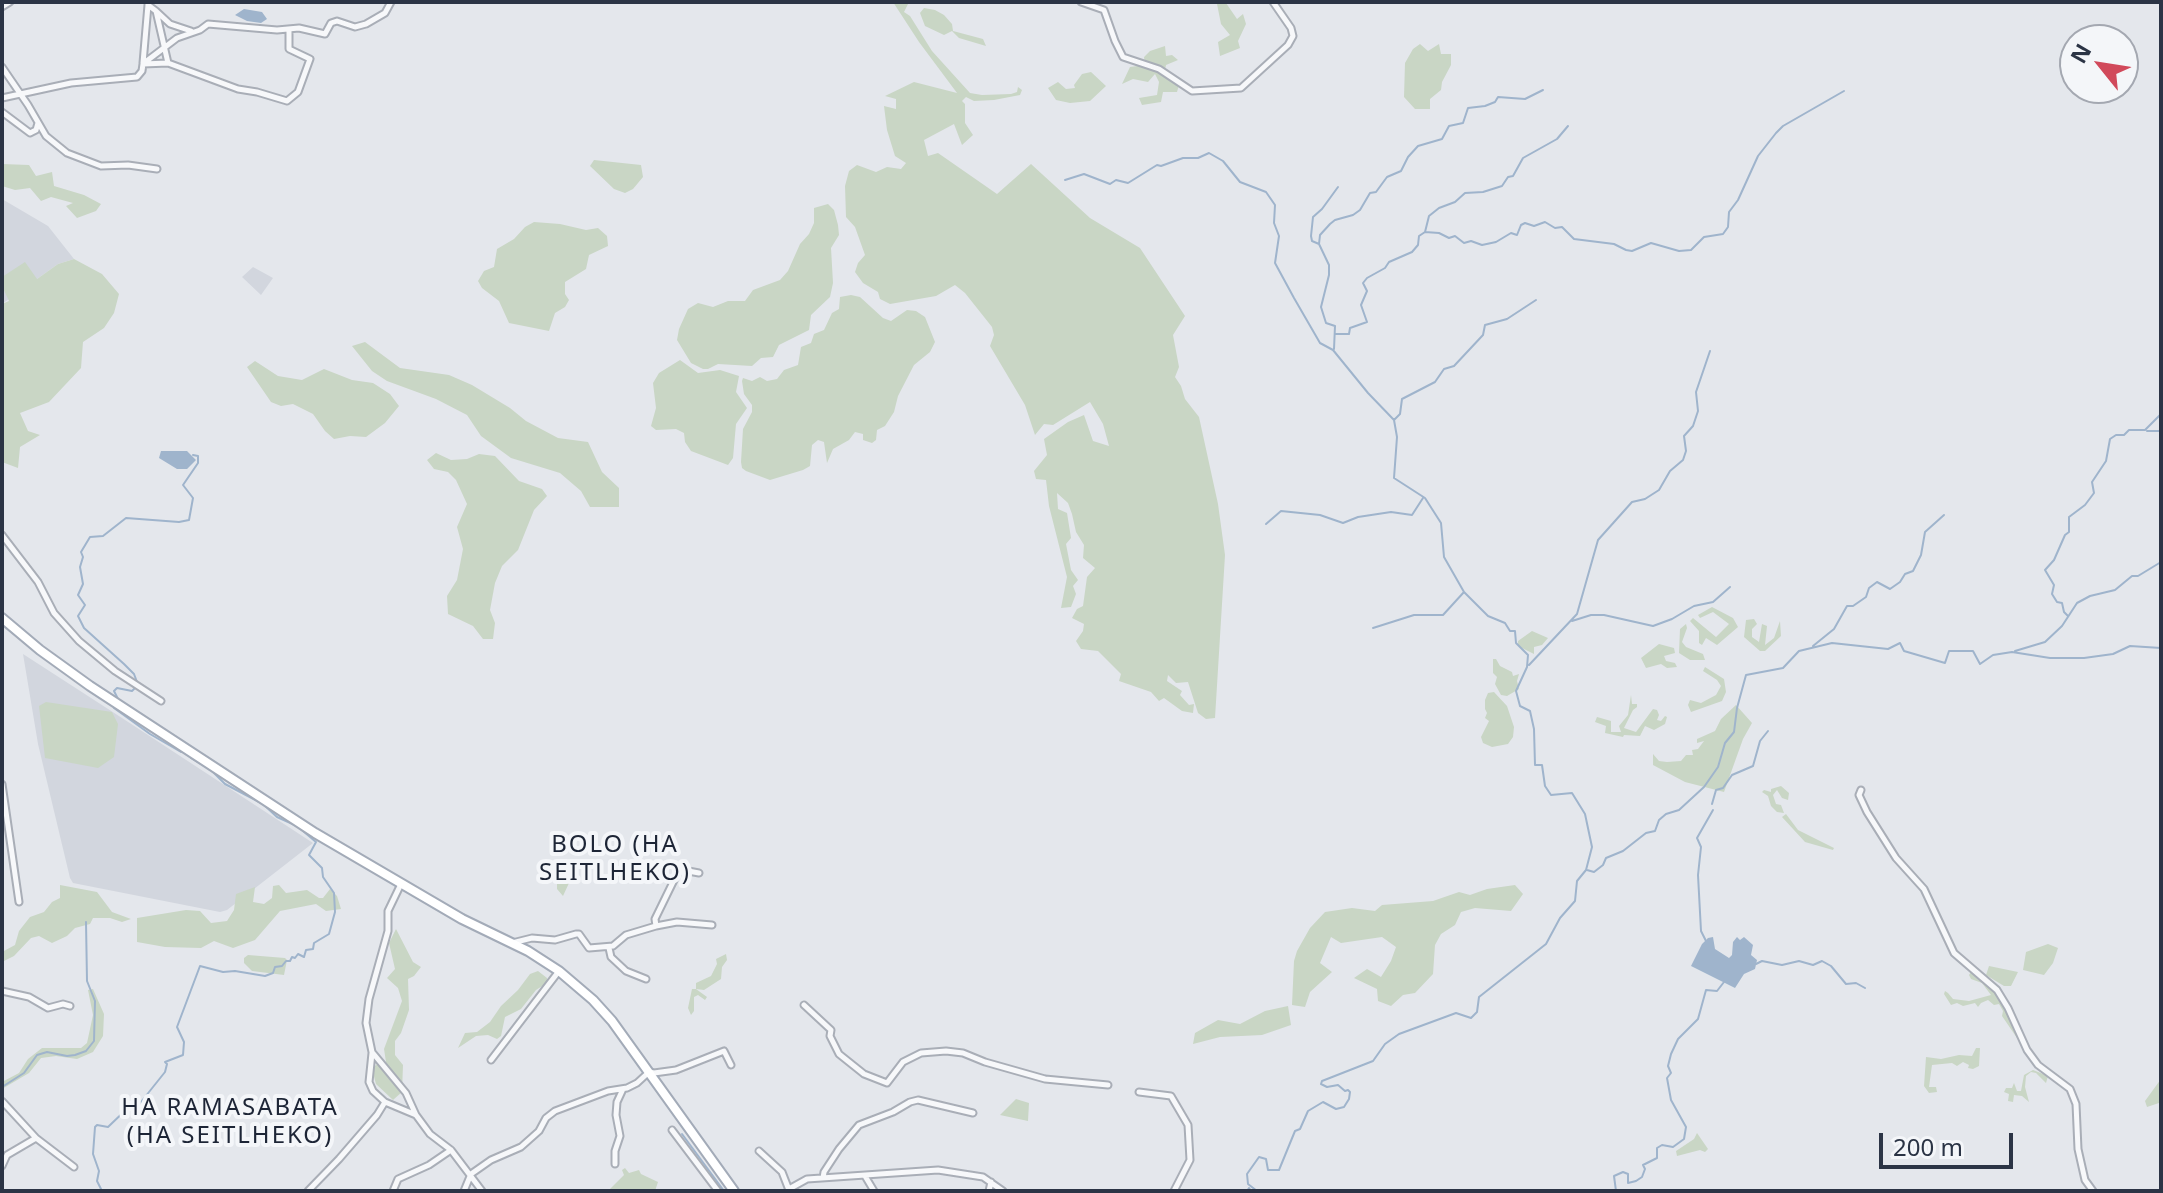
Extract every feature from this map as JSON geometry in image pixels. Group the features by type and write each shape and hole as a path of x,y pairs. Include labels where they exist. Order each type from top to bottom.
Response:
{"main road":[{"path":"2,618 90,686 315,833 559,971 605,1013 734,1191"}],"street":[{"path":"2,7 10,2"},
{"path":"143,64 164,46 208,24 299,28 325,34 331,23 337,21 355,27 366,24 385,13 391,2"},
{"path":"1081,2 1104,10 1123,57 1159,69 1192,91 1241,88 1288,45 1293,36 1291,28 1273,2"},
{"path":"148,3 170,24 192,31"},
{"path":"2,98 71,83 137,77 143,64 148,3"},
{"path":"156,11 168,63"},
{"path":"143,64 168,63 238,89 287,101 298,92 310,59 289,49 289,29"},
{"path":"2,67 54,144 101,166 128,165 157,169"},
{"path":"2,112 30,133 36,130 38,123"},
{"path":"2,535 38,582 54,613 79,641 115,671 161,701"},
{"path":"2,784 19,902"},
{"path":"1861,790 1859,795 1867,812 1896,858 1924,889 1954,953 1997,990 2027,1050 2038,1065 2070,1089 2076,1104 2078,1149 2085,1180 2093,1191"},
{"path":"656,926 655,919 677,874 683,870 699,873"},
{"path":"401,884 388,911 386,940 369,999 366,1023 372,1052 369,1082 373,1091 385,1102 416,1115"},
{"path":"511,944 532,938 555,940 579,934 589,948 609,948 626,935 656,926 677,922 712,925"},
{"path":"609,948 611,957 626,971 646,979"},
{"path":"491,1060 559,971"},
{"path":"2,991 29,997 48,1008 63,1004 70,1006"},
{"path":"804,1005 831,1030 830,1036 839,1054 864,1074 887,1083 903,1062 921,1053 946,1051 963,1053 1045,1079 1108,1085"},
{"path":"464,1191 471,1174 491,1160 521,1147 555,1111 614,1089 623,1089 637,1083 649,1072 676,1070 724,1051 731,1065"},
{"path":"372,1052 406,1093 416,1115 430,1134 451,1150 482,1191"},
{"path":"615,1164 620,1136 617,1102 623,1089"},
{"path":"1139,1092 1171,1096 1188,1125 1190,1160 1174,1191"},
{"path":"823,1178 839,1149 859,1125 910,1102 918,1100 973,1113"},
{"path":"2,1101 36,1138 74,1167"},
{"path":"308,1191 377,1115 385,1102"},
{"path":"672,1130 718,1191"},
{"path":"2,1166 7,1155 36,1138"},
{"path":"393,1191 398,1179 429,1165 451,1150"},
{"path":"759,1151 782,1172 789,1190 807,1179 938,1170 983,1177 1003,1191"},
{"path":"865,1176 874,1191"},
{"path":"989,1191 991,1182"}],"shaded area":[{"path":"2,199 48,226 74,259 58,264 2,304"},
{"path":"253,267 273,278 261,295 242,277"},
{"path":"23,654 313,843 227,910 220,912 73,883 38,744"}],"green space":[{"path":"893,2 909,2 904,12 910,16 932,51 970,93 1011,94 1017,92 1018,87 1022,90 1020,95 994,100 974,101 966,97 962,101 965,104 965,123 973,135 962,145 954,124 924,140 928,156 938,153 997,194 1031,164 1090,218 1140,248 1185,316 1173,335 1179,367 1175,377 1185,399 1199,417 1218,504 1225,555 1215,718 1206,719 1198,713 1188,682 1176,683 1168,675 1167,681 1182,691 1180,695 1189,705 1194,704 1193,713 1182,711 1164,698 1159,701 1151,692 1119,681 1121,674 1098,651 1081,649 1076,641 1084,624 1072,618 1083,606 1087,577 1095,568 1083,558 1084,545 1076,532 1068,503 1057,493 1058,509 1067,513 1071,538 1066,544 1071,570 1078,580 1073,586 1076,594 1071,607 1061,608 1067,577 1049,506 1046,480 1036,479 1034,471 1047,455 1044,439 1084,415 1093,441 1109,446 1103,424 1090,402 1053,425 1044,424 1035,435 1025,405 990,346 994,335 992,327 965,293 955,285 936,296 890,304 880,299 878,292 863,283 855,272 865,255 855,227 846,217 845,186 849,171 857,165 876,172 887,167 901,169 906,163 895,156 887,130 884,106 896,109 896,99 885,96 914,82 957,93"},
{"path":"1226,3 1237,19 1243,14 1246,24 1238,41 1240,48 1220,56 1218,42 1230,35 1221,24 1217,4"},
{"path":"924,8 944,15 952,24 953,31 983,39 986,46 959,38 952,31 944,35 925,26 920,13"},
{"path":"1420,44 1428,51 1439,44 1441,54 1451,54 1451,65 1441,90 1430,99 1430,109 1415,109 1404,97 1405,63"},
{"path":"1165,46 1166,56 1172,55 1178,60 1166,65 1164,75 1179,85 1177,92 1163,92 1161,102 1142,105 1139,98 1157,95 1159,82 1155,74 1148,82 1133,79 1122,84 1130,67 1145,65 1144,57 1150,51"},
{"path":"1091,72 1106,86 1090,101 1070,103 1056,100 1048,88 1058,82 1066,89 1075,88 1082,74"},
{"path":"594,160 641,165 643,177 625,193 614,189 590,166"},
{"path":"2,164 29,165 36,176 52,172 54,186 101,204 96,211 77,218 66,206 73,203 51,197 41,201 30,188 15,190 2,186"},
{"path":"828,204 834,210 839,235 831,248 833,283 830,297 811,315 809,330 779,345 773,357 761,358 752,366 718,364 703,369 691,363 677,340 688,309 698,303 713,307 728,301 745,301 753,290 780,280 809,234 814,223 814,208"},
{"path":"534,222 586,230 598,228 607,236 608,246 589,255 586,269 565,282 565,294 569,300 565,307 555,313 549,331 509,323 499,301 478,281 484,271 494,267 497,249"},
{"path":"74,259 102,274 119,294 114,313 104,328 83,342 81,368 49,402 20,413 28,431 40,435 20,447 18,468 2,462 2,304 9,301 2,286 2,277 25,262 37,279 58,264"},
{"path":"840,297 860,297 883,318 891,321 907,310 925,317 935,342 930,352 914,365 898,396 894,412 885,426 877,430 876,440 872,443 863,440 863,434 855,432 849,440 833,449 827,463 824,442 818,440 812,445 810,466 803,470 770,480 746,471 741,462 743,429 752,412 752,405 744,394 743,378 752,381 760,377 767,381 777,379 784,370 798,365 801,347 811,343 814,334 824,330 832,313 839,309"},
{"path":"365,342 400,368 449,375 472,385 558,438 588,442 602,472 619,488 619,507 590,507 581,491 560,473 511,458 481,436 467,415 436,399 387,381 372,371 352,346"},
{"path":"680,360 698,373 720,370 739,376 736,392 747,408 736,424 733,458 728,465 691,451 684,433 676,429 656,430 651,426 656,408 653,383 659,373"},
{"path":"255,361 278,376 302,380 324,369 352,380 373,383 390,394 399,406 385,423 366,437 334,439 313,414 293,404 281,406 271,402 247,367"},
{"path":"436,453 451,460 479,454 495,456 519,481 542,489 547,496 534,510 518,550 502,566 495,583 490,610 495,623 493,639 483,639 473,626 448,614 447,596 457,580 463,549 457,527 467,504 456,480 448,472 434,469 427,460"},
{"path":"1712,607 1733,618 1738,627 1717,645 1706,638 1702,645 1699,643 1699,631 1690,621 1693,618 1716,637 1729,624 1713,612 1700,618 1698,615"},
{"path":"1754,619 1757,624 1752,629 1752,637 1759,642 1762,624 1767,626 1765,645 1774,638 1780,621 1781,636 1765,651 1760,651 1744,637 1746,620"},
{"path":"1686,624 1682,642 1703,654 1705,660 1690,660 1679,653 1680,629"},
{"path":"1532,631 1548,638 1542,645 1534,647 1534,654 1518,646 1518,641"},
{"path":"1659,644 1674,648 1675,653 1664,656 1666,661 1675,663 1677,667 1667,668 1661,664 1646,668 1641,658"},
{"path":"1493,659 1512,672 1513,676 1519,674 1519,689 1507,696 1501,695 1495,684 1497,677 1493,673"},
{"path":"1705,667 1724,679 1726,692 1722,701 1691,712 1688,705 1690,700 1701,703 1716,695 1721,686 1703,671"},
{"path":"1494,692 1507,706 1514,727 1508,744 1492,747 1483,743 1481,737 1489,721 1485,718 1485,700 1488,693"},
{"path":"1631,695 1632,704 1637,704 1637,707 1624,728 1636,732 1653,709 1659,715 1657,720 1667,717 1665,724 1654,730 1645,726 1640,736 1623,737 1605,733 1606,726 1595,722 1597,717 1611,721 1611,732 1621,732 1619,726 1628,715"},
{"path":"46,702 112,712 118,724 114,757 98,768 45,758 39,706"},
{"path":"1736,705 1752,723 1724,792 1685,782 1653,765 1653,754 1659,761 1667,762 1681,761 1686,755 1693,755 1692,750 1698,749 1704,741 1697,743 1697,739 1715,731 1721,719"},
{"path":"1781,786 1789,793 1788,800 1782,798 1777,790 1773,795 1784,813 1777,812 1762,792 1771,792 1771,789"},
{"path":"1786,814 1798,830 1833,850 1805,842 1782,817"},
{"path":"568,860 575,869 568,877 569,883 563,896 557,889 557,871"},
{"path":"60,885 97,892 112,912 131,919 122,922 93,918 90,924 75,928 52,943 39,936 31,938 14,956 2,962 2,952 15,945 19,931 30,917 44,912 60,898"},
{"path":"279,885 286,893 307,890 319,898 323,898 330,889 337,896 341,909 326,911 316,904 280,911 255,940 233,948 214,941 201,948 137,942 137,918 186,910 200,911 211,923 227,921 234,910 236,894 255,887 253,902 264,904 272,898 273,886"},
{"path":"1515,885 1523,894 1511,911 1475,908 1461,912 1455,925 1441,934 1435,945 1433,974 1415,993 1403,995 1391,1006 1378,1001 1377,989 1354,978 1367,969 1381,977 1396,947 1382,937 1341,943 1331,937 1320,963 1332,972 1310,992 1305,1007 1292,1005 1297,951 1310,928 1325,912 1352,908 1375,911 1382,905 1433,901 1459,892 1470,895"},
{"path":"396,929 413,962 421,967 408,979 409,1010 395,1041 395,1055 403,1065 402,1092 393,1100 376,1084 372,1069 378,1063 386,1062 384,1049 402,1001 398,988 387,978 395,969 389,943"},
{"path":"2048,944 2058,948 2053,963 2044,975 2023,970 2026,952"},
{"path":"726,954 721,979 704,990 696,989 696,983 711,976 716,959"},
{"path":"248,955 285,958 284,975 252,971 244,963"},
{"path":"1989,966 2018,972 2011,986 2004,986 1986,975"},
{"path":"1973,969 1997,990 2021,1036 2017,1038 2002,1016 1999,1004 1994,1005 1988,1000 1978,1007 1975,1003 1951,1005 1945,991 1953,999 1969,1001 1991,995 1982,983 1971,979 1969,975"},
{"path":"538,971 547,978 547,983 536,990 521,1009 505,1017 501,1036 497,1039 488,1035 476,1036 458,1048 465,1033 477,1032 490,1022 530,974"},
{"path":"93,989 104,1014 103,1036 93,1052 77,1059 56,1056 41,1058 29,1073 2,1089 2,1082 19,1073 28,1059 42,1048 81,1048 87,1043 93,1015 88,990"},
{"path":"692,989 707,997 705,1000 698,995 694,997 691,1015 688,1008"},
{"path":"1288,1006 1291,1025 1262,1035 1220,1037 1193,1044 1195,1033 1218,1020 1240,1024 1265,1011"},
{"path":"1976,1048 1980,1048 1979,1066 1973,1069 1963,1062 1957,1066 1952,1063 1932,1065 1929,1087 1936,1087 1937,1092 1929,1093 1924,1086 1926,1057 1972,1056"},
{"path":"2033,1070 2048,1076 2046,1083 2031,1072 2026,1076 2025,1087 2029,1102 2022,1096 2014,1095 2013,1102 2008,1101 2009,1094 2004,1092 2006,1088 2012,1088 2014,1083 2017,1091 2021,1091 2024,1075"},
{"path":"2161,1079 2161,1105 2147,1107 2145,1101"},
{"path":"1016,1099 1029,1103 1028,1121 1000,1115"},
{"path":"1697,1133 1708,1149 1677,1156 1676,1151 1694,1139"},
{"path":"625,1168 629,1173 639,1170 658,1182 655,1191 608,1191 624,1175 622,1170"}],"water":[{"path":"244,9 262,12 267,19 261,23 235,15"},
{"path":"161,451 187,451 196,460 187,469 177,469 159,458"},
{"path":"1713,937 1715,949 1729,958 1737,937 1740,940 1744,937 1753,945 1751,955 1757,960 1755,969 1744,974 1735,988 1691,966 1702,944"}],"waterway":[{"path":"1319,244 1320,235 1330,224 1360,210 1370,193 1376,192 1387,177 1401,171 1418,146 1442,139 1449,126 1463,123 1468,108 1485,106 1495,102 1498,97 1525,99 1543,90"},
{"path":"1335,334 1349,334 1350,328 1367,322 1361,305 1367,291 1363,283 1389,262 1412,252 1418,245 1419,236 1425,232 1439,233 1449,238 1455,236 1464,243 1471,241 1482,245 1496,242 1511,233 1517,235 1525,223 1534,226 1545,222 1555,228 1562,227 1574,239 1614,244 1626,250 1632,251 1651,243 1679,251 1691,250 1704,237 1723,234 1728,227 1729,212 1738,200 1758,156 1776,133 1844,91"},
{"path":"1425,232 1429,216 1439,208 1455,202 1465,193 1502,186 1508,177 1513,176 1523,158 1557,139 1568,126"},
{"path":"1065,180 1084,174 1110,184 1116,180 1128,183 1157,165 1209,153 1223,161 1240,182 1266,192 1275,205 1274,223 1279,236 1275,263 1294,298 1320,343 1333,350 1394,420 1397,437 1394,478 1425,498 1441,523 1444,557 1464,592 1488,616 1505,623 1510,631 1515,631 1516,643 1528,655 1527,667 1516,691 1520,706 1530,711 1535,765 1542,765 1545,786 1551,795 1572,793 1585,814 1592,847 1586,870 1577,881 1575,901 1560,918 1546,944 1479,997 1477,1012 1471,1018 1456,1013 1399,1034 1385,1044 1373,1061 1322,1081 1321,1084 1327,1087 1338,1085 1348,1090 1349,1099 1344,1107 1336,1109 1323,1102 1308,1111 1300,1129 1295,1131 1279,1170 1268,1170 1266,1159 1259,1157 1247,1174 1248,1184 1257,1191"},
{"path":"1334,349 1335,326 1326,323 1321,307 1329,265 1319,244 1312,241 1311,236 1313,217 1338,187"},
{"path":"1394,420 1400,414 1402,399 1435,382 1444,369 1454,366 1483,335 1485,325 1507,319 1536,300"},
{"path":"1529,665 1577,614 1598,540 1632,502 1645,499 1659,490 1670,471 1683,460 1686,451 1684,436 1693,426 1698,411 1696,392 1710,351"},
{"path":"2068,616 2062,603 2057,602 2052,594 2054,585 2045,570 2069,532 2069,517 2085,505 2094,493 2092,482 2106,461 2110,439 2129,430 2145,430 2161,414"},
{"path":"2147,431 2161,431"},
{"path":"137,682 134,674 84,628 78,616 85,605 78,595 83,584 81,552 90,537 103,536 126,518 189,520 193,498 183,485 198,463 198,456 193,455"},
{"path":"1266,524 1281,511 1320,515 1343,523 1358,517 1391,512 1412,515 1423,498"},
{"path":"1813,646 1834,629 1847,606 1853,606 1866,597 1869,588 1877,582 1890,589 1905,574 1913,571 1921,555 1925,532 1944,515"},
{"path":"2015,651 2045,642 2062,626 2077,603 2090,596 2115,590 2132,576 2138,576 2161,562"},
{"path":"1572,621 1604,615 1653,626 1694,606 1713,602 1730,587"},
{"path":"1373,628 1414,615 1443,615 1464,592"},
{"path":"1587,870 1594,872 1606,858 1623,851 1646,833 1655,831 1659,820 1679,810 1704,787 1718,767 1725,743 1734,732 1746,675 1783,668 1799,651 1832,643 1888,649 1900,643 1904,651 1945,663 1949,651 1973,651 1980,664 1993,655 2012,652 2050,658 2084,658 2113,654 2130,646 2161,648"},
{"path":"118,699 114,691 117,688 132,691 135,688"},
{"path":"114,708 181,752"},
{"path":"1712,804 1716,790 1723,788 1732,775 1753,766 1760,741 1768,731"},
{"path":"102,1191 97,1181 99,1171 93,1154 95,1127 108,1127 132,1104 137,1107 165,1072 165,1062 183,1055 184,1042 177,1027 200,966 223,972 265,976 273,973 275,967 282,966 292,957 298,954 304,957 306,950 313,949 314,943 329,934 335,912 334,893 323,877 322,868 309,855 316,842 297,826 225,784 211,770 191,758"},
{"path":"1706,941 1701,931 1698,875 1701,847 1697,838 1713,810"},
{"path":"2,1087 24,1073 37,1055 47,1052 75,1055 86,1051 94,1041 95,1001 87,981 86,922"},
{"path":"1756,964 1762,961 1782,965 1799,961 1813,965 1822,961 1831,966 1846,984 1856,983 1865,988"},
{"path":"1616,1191 1614,1176 1623,1172 1628,1174 1628,1183 1636,1181 1642,1177 1643,1165 1657,1158 1657,1148 1662,1145 1673,1147 1684,1139 1686,1127 1671,1100 1667,1078 1671,1073 1668,1066 1671,1054 1678,1039 1698,1019 1706,990 1717,991 1724,982"},
{"path":"682,1134 724,1191"},
{"path":"1247,1191 1249,1188 1251,1191"}],"district":[{"name":"BOLO (HA SEITLHEKO)","path":"615,859"},
{"name":"HA RAMASABATA (HA SEITLHEKO)","path":"230,1122"}]}
